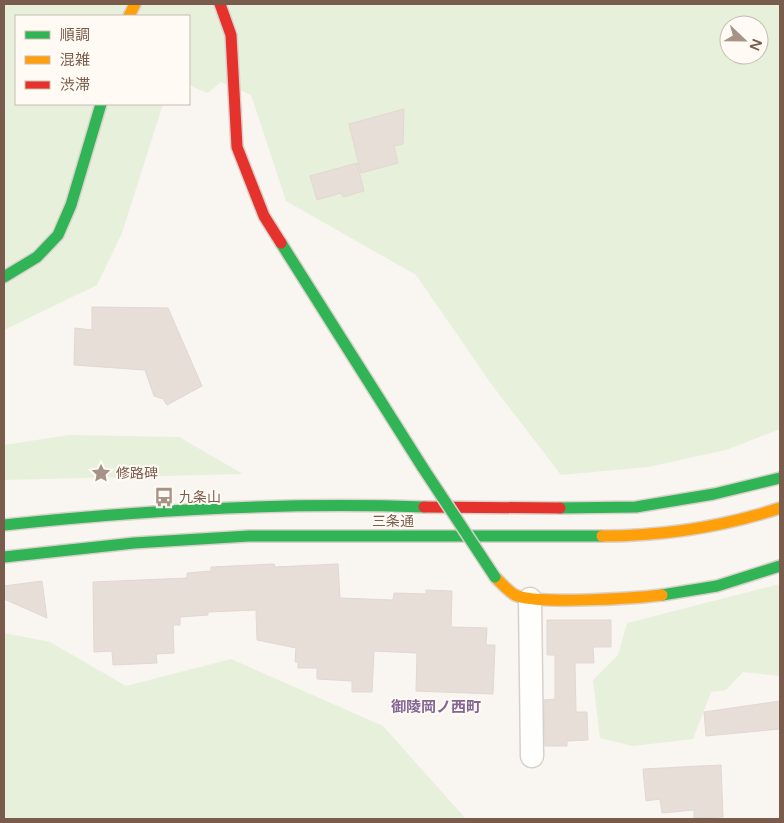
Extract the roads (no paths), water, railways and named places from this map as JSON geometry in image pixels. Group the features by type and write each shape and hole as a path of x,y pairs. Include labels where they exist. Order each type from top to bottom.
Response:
{"main road":[{"path":"220,4 230,35 237,147 264,216 423,468 496,577 515,595 530,599 635,597 695,591 742,580 780,566"},
{"path":"4,277 37,257 58,235 72,205 101,105"},
{"name":"三条通","path":"4,525 98,515 235,507 388,506 486,509 636,507 714,494 780,478"},
{"name":"三条通","path":"4,557 134,543 248,536 607,536 672,533 736,522 780,508"}],"street":[{"path":"530,599 532,756"}],"place":[{"name":"修路碑","path":"101,473"},
{"name":"九条山","path":"164,497"}],"district":[{"name":"御陵岡ノ西町","path":"436,707"}]}
